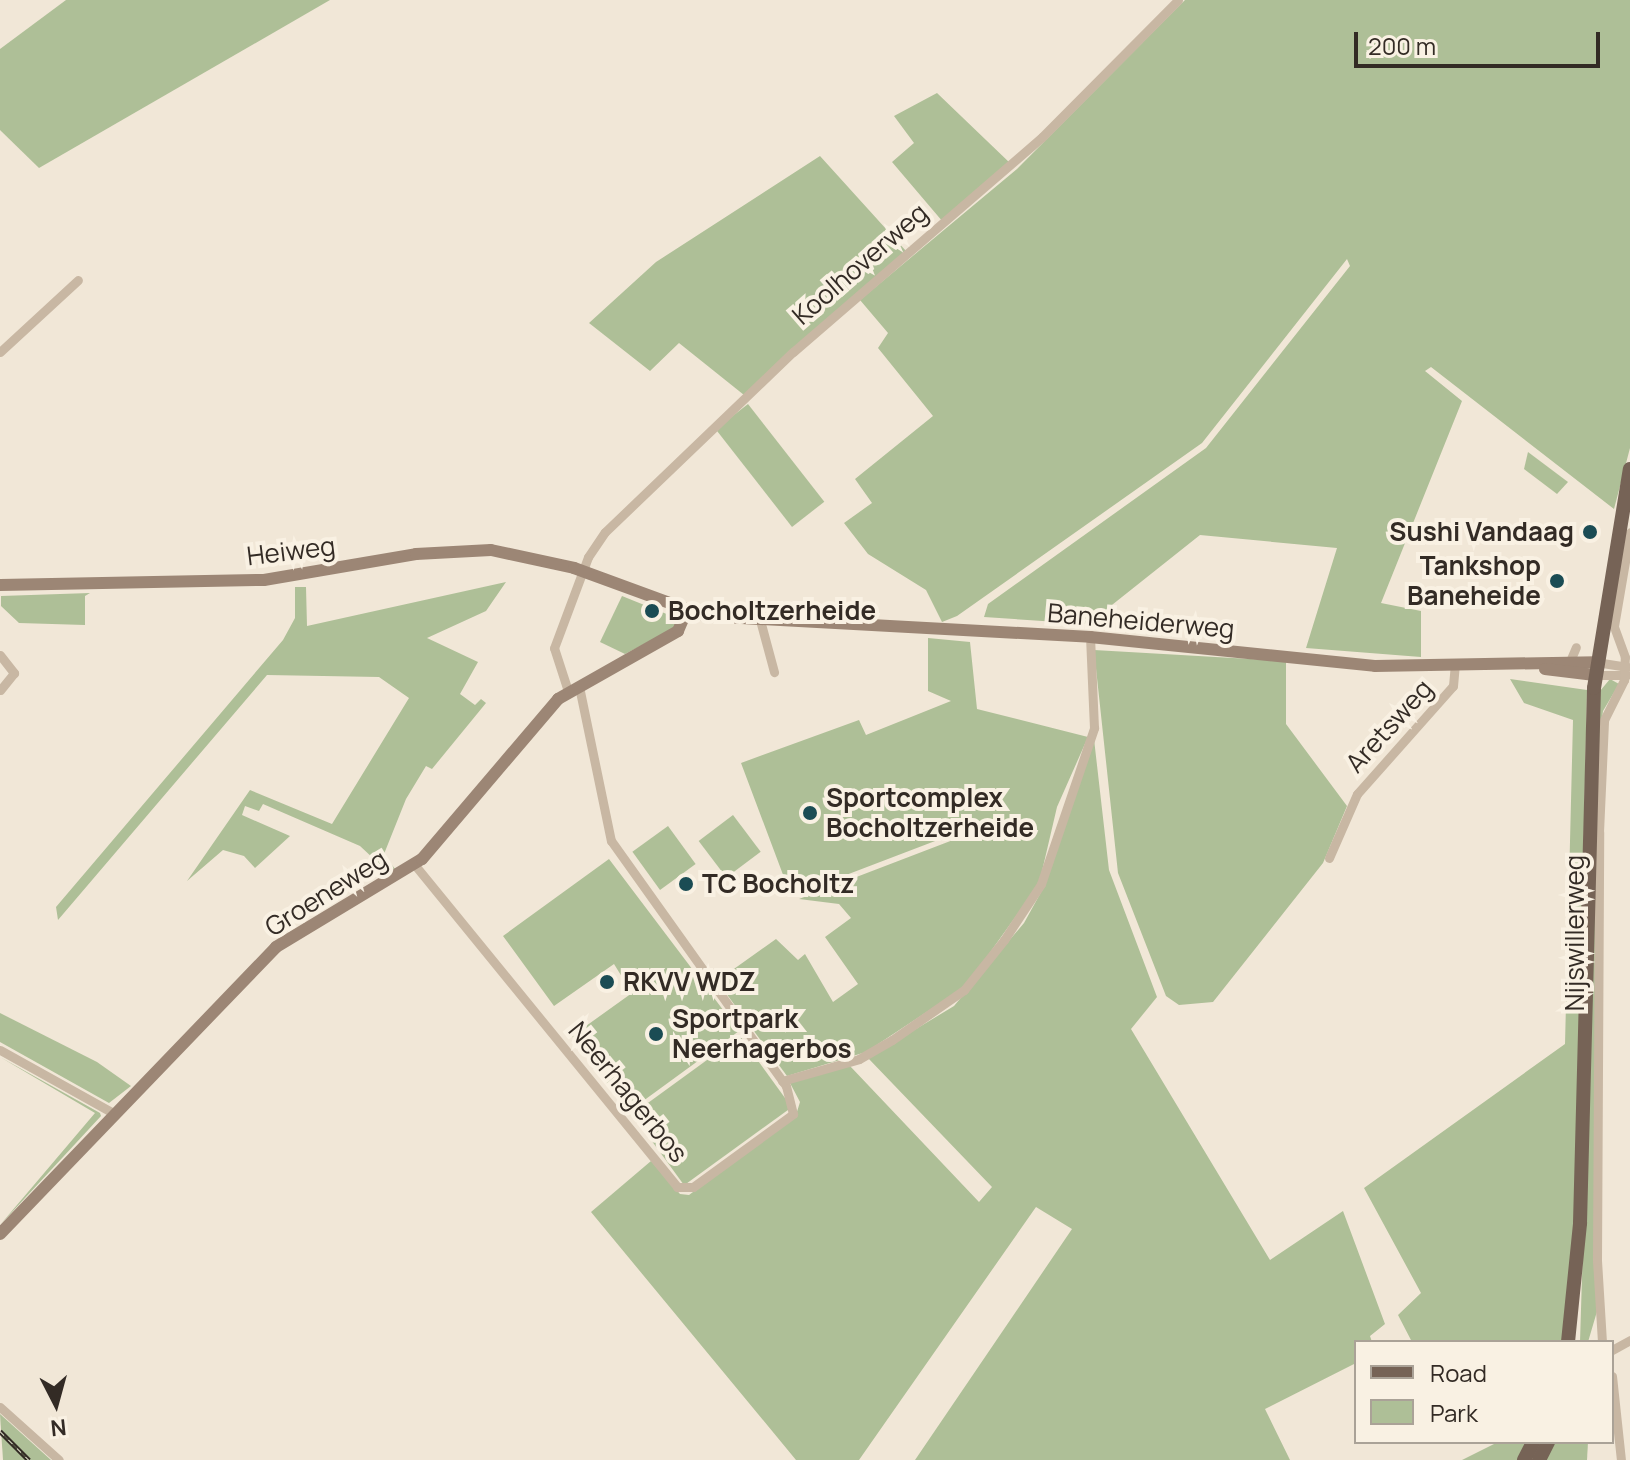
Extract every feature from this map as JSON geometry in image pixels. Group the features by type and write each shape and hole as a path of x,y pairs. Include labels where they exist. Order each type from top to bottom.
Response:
{"main road":[{"name":"Nijswillerweg","path":"1577,1340 1596,668 1630,469"},
{"name":"Nijswillerweg","path":"1568,1340 1580,1223"}],"street":[{"name":"Koolhoverweg","path":"782,1081 611,841 574,688 554,648 600,537 829,319 1031,147 1178,0"},
{"path":"0,352 78,280"},
{"path":"1596,668 1628,671 1614,626 1630,532"},
{"name":"Heiweg","path":"0,585 264,580 460,550 522,555 585,571"},
{"name":"Baneheiderweg","path":"585,571 686,612 760,620 1090,637 1375,666 1596,668"},
{"name":"Groeneweg","path":"0,1234 113,1113 276,947 414,864 574,688 678,631 686,612"},
{"path":"760,620 774,672"},
{"path":"782,1081 859,1059 964,990 1041,884 1095,723 1090,637"},
{"path":"1570,661 1576,647"},
{"path":"0,655 14,673 0,690"},
{"name":"Baneheiderweg","path":"1518,665 1570,661 1596,668"},
{"name":"Aretsweg","path":"1329,858 1357,794 1453,686 1455,665"},
{"name":"Nijswillerweg","path":"1602,1340 1597,1260 1599,832 1604,720 1628,671"},
{"name":"Neerhagerbos","path":"414,864 674,1185 690,1189 793,1114 795,1101 782,1081"},
{"path":"0,1050 113,1113"},
{"path":"1614,1384 1621,1411 1614,1434 1621,1460"},
{"path":"0,1407 59,1460"}],"green space":[{"path":"66,0 330,0 39,168 0,130 0,49"},
{"path":"1185,0 1630,0 1630,448 1614,509 1431,367 1425,371 1462,401 1381,603 1421,611 1421,657 1306,648 1337,548 1200,535 1088,624 984,617 988,604 1206,448 1350,266 1347,259 1202,443 957,616 942,622 926,590 868,554 844,523 872,503 855,479 933,416 878,348 888,333 860,300 1017,169"},
{"path":"937,93 1011,164 943,222 892,162 914,143 894,116"},
{"path":"820,156 906,251 744,395 679,343 650,371 589,323 656,262"},
{"path":"748,404 824,502 792,527 716,429"},
{"path":"1528,452 1568,482 1557,494 1524,469"},
{"path":"506,582 486,611 427,638 478,662 460,694 475,705 481,699 486,703 432,769 426,766 406,799 384,854 395,869 389,873 360,846 263,804 259,811 245,806 242,815 290,836 255,868 244,856 223,850 187,881 250,790 332,824 409,698 379,677 267,675 58,920 56,907 283,640 295,618 295,587 306,587 307,626"},
{"path":"90,593 85,596 85,625 19,623 1,606 1,596"},
{"path":"622,596 674,617 677,627 625,654 600,642"},
{"path":"928,638 970,642 977,709 1088,737 1057,807 1039,884 966,986 866,1052 787,1076 717,981 776,939 798,960 805,954 833,1002 858,984 825,937 851,918 839,904 799,899 1000,822 998,817 791,896 741,763 859,720 866,735 951,701 928,691"},
{"path":"1094,650 1286,661 1286,724 1347,806 1323,863 1213,1002 1179,1005 1166,996 1118,873"},
{"path":"1510,679 1587,690 1575,1223 1564,1340 1411,1340 1398,1315 1421,1293 1364,1188 1565,1044 1573,720 1524,703"},
{"path":"1610,679 1619,684 1603,711 1600,735 1598,1308 1589,1340 1580,1340 1600,691"},
{"path":"1094,739 1109,870 1157,997 1131,1029 1270,1260 1343,1211 1385,1324 1370,1336 1371,1340 1354,1340 1354,1364 1265,1409 1290,1460 915,1460 1072,1229 1036,1207 859,1460 796,1460 591,1212 651,1161 680,1194 689,1195 796,1115 800,1102 790,1083 850,1066 979,1202 992,1187 868,1058 954,1006 1024,923 1045,885"},
{"path":"733,815 761,852 726,878 699,841"},
{"path":"668,826 696,864 660,890 632,852"},
{"path":"609,859 739,1031 628,1112 572,1036 632,993 614,964 554,1006 503,936"},
{"path":"0,1013 97,1062 131,1086 109,1103 0,1042"},
{"path":"740,1036 792,1107 684,1185 632,1114"},
{"path":"0,1057 101,1116 0,1225 95,1113"},
{"path":"0,1414 51,1460 3,1460"},
{"path":"1494,1444 1530,1444 1521,1460 1462,1460"},
{"path":"1551,1444 1588,1444 1587,1460 1544,1460"}],"railway":[{"path":"0,1431 29,1460"}],"place":[{"name":"Sushi Vandaag","path":"1590,532"},
{"name":"Tankshop Baneheide","path":"1557,581"},
{"name":"Bocholtzerheide","path":"652,611"},
{"name":"Sportcomplex Bocholtzerheide","path":"810,813"},
{"name":"TC Bocholtz","path":"686,884"},
{"name":"RKVV WDZ","path":"607,982"},
{"name":"Sportpark Neerhagerbos","path":"656,1034"}]}
